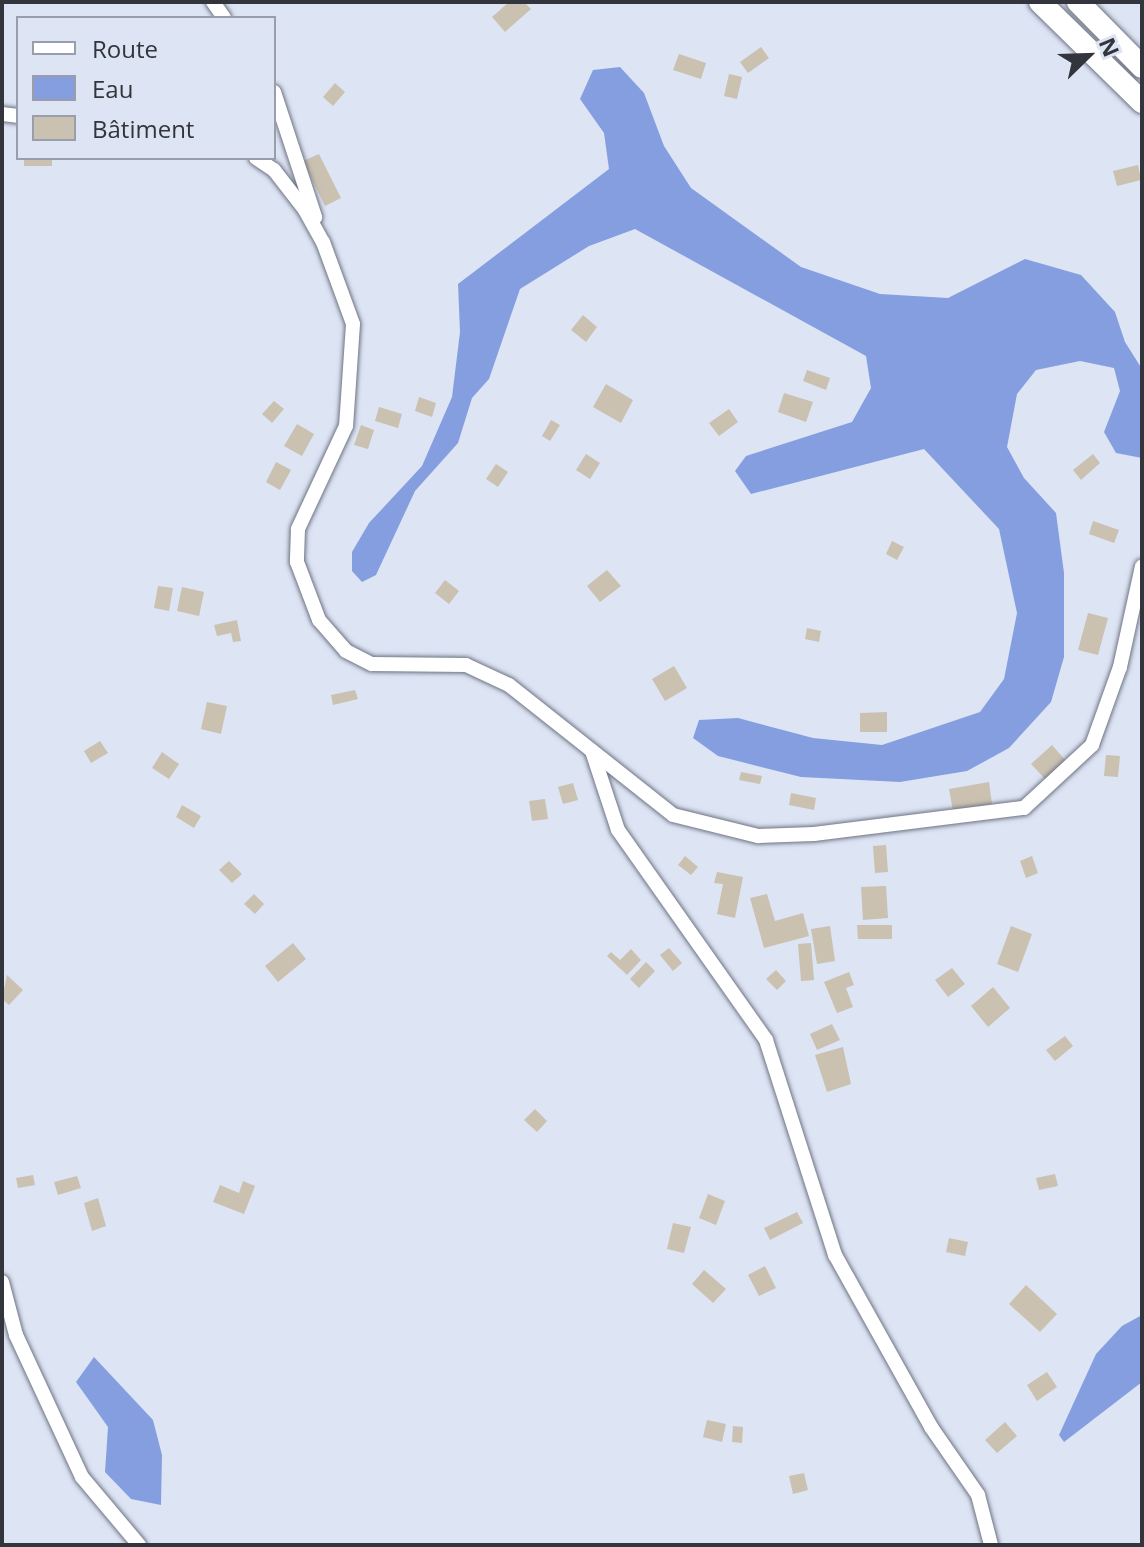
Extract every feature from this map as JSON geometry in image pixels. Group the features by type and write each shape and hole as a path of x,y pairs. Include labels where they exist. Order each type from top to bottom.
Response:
{"highway":[{"path":"1040,2 1142,102"},
{"path":"1078,2 1142,67"}],"street":[{"path":"276,98 353,324 353,376 346,426 298,529 297,562 319,620 346,651 372,664 466,665 509,685 673,815 758,836 814,834 1024,808 1092,745 1120,667 1142,566"},
{"path":"258,160 297,200 323,242"},
{"path":"591,751 618,830 766,1040 835,1255 931,1427 978,1495 991,1545"},
{"path":"2,1282 16,1335 82,1477 139,1545"}],"water":[{"path":"620,67 644,93 664,146 691,188 801,267 880,294 948,298 1025,259 1081,275 1115,312 1125,342 1142,369 1142,458 1116,453 1104,432 1120,391 1114,368 1080,361 1036,370 1017,394 1007,447 1024,478 1056,513 1064,573 1064,657 1051,702 1009,748 967,771 900,782 801,777 718,756 693,738 699,720 738,718 813,738 882,745 980,712 1004,679 1017,613 999,529 924,449 751,494 735,471 746,456 852,422 871,388 866,356 635,229 589,246 520,289 489,379 472,398 458,443 415,491 376,575 362,582 352,571 352,552 369,523 422,466 452,397 460,332 458,284 609,169 604,133 580,99 593,70"},
{"path":"1142,1315 1142,1382 1064,1442 1059,1435 1096,1354 1122,1326"},
{"path":"94,1357 153,1420 162,1455 161,1505 131,1499 105,1472 108,1427 76,1382"}],"building":[{"path":"509,2 524,2 531,9 505,32 492,17"},
{"path":"761,47 769,58 748,73 740,62"},
{"path":"679,54 706,63 701,79 673,70"},
{"path":"729,74 742,77 737,99 724,96"},
{"path":"335,83 345,92 333,106 323,97"},
{"path":"319,154 341,198 325,206 303,161"},
{"path":"24,160 52,160 52,166 24,166"},
{"path":"1138,165 1141,180 1117,186 1113,171"},
{"path":"583,315 597,327 586,342 571,330"},
{"path":"807,370 830,378 826,390 803,381"},
{"path":"606,384 633,400 621,423 593,407"},
{"path":"784,393 813,402 806,422 778,412"},
{"path":"419,397 436,403 432,417 415,411"},
{"path":"274,401 284,409 272,423 262,414"},
{"path":"379,407 402,414 398,428 375,421"},
{"path":"729,409 738,422 719,436 709,423"},
{"path":"551,420 560,425 550,441 542,436"},
{"path":"297,424 314,434 302,456 284,446"},
{"path":"361,425 374,430 368,449 354,445"},
{"path":"586,454 600,463 590,479 576,470"},
{"path":"1093,454 1100,463 1081,480 1073,470"},
{"path":"276,462 291,470 280,490 266,482"},
{"path":"496,464 508,472 498,487 486,479"},
{"path":"1093,521 1119,530 1114,543 1089,534"},
{"path":"892,541 904,547 897,560 886,554"},
{"path":"607,570 621,586 600,602 587,586"},
{"path":"445,580 459,591 449,604 435,593"},
{"path":"158,586 173,588 169,611 154,608"},
{"path":"182,587 204,592 199,616 177,611"},
{"path":"1088,613 1108,618 1098,655 1078,650"},
{"path":"237,620 241,641 233,642 231,633 217,636 214,625"},
{"path":"807,628 821,631 819,642 805,639"},
{"path":"674,666 687,688 665,701 652,679"},
{"path":"355,690 358,699 333,705 331,695"},
{"path":"207,702 227,706 221,734 201,729"},
{"path":"887,712 887,732 860,732 860,713"},
{"path":"100,741 108,753 91,763 84,751"},
{"path":"1052,745 1066,761 1046,780 1031,764"},
{"path":"162,752 179,764 169,779 152,768"},
{"path":"1106,755 1120,756 1118,777 1104,776"},
{"path":"741,772 762,776 760,784 739,780"},
{"path":"989,782 992,804 953,811 949,789"},
{"path":"573,783 578,800 563,804 558,787"},
{"path":"791,793 816,798 814,810 789,805"},
{"path":"545,799 548,819 532,821 529,801"},
{"path":"182,805 201,816 194,828 176,817"},
{"path":"886,845 888,872 875,873 873,846"},
{"path":"685,856 698,867 691,875 678,865"},
{"path":"1032,856 1038,873 1026,878 1020,861"},
{"path":"229,861 242,874 232,883 219,870"},
{"path":"717,872 743,877 735,918 717,914 723,884 714,883"},
{"path":"886,886 888,918 863,920 861,887"},
{"path":"254,894 264,904 255,914 244,904"},
{"path":"767,894 775,921 803,913 809,936 764,948 750,898"},
{"path":"857,925 892,925 892,939 858,939"},
{"path":"830,926 835,961 817,964 811,929"},
{"path":"1011,926 1032,934 1018,972 997,964"},
{"path":"293,943 306,959 278,982 265,966"},
{"path":"811,943 814,980 801,981 798,944"},
{"path":"669,948 682,963 673,971 660,955"},
{"path":"631,949 641,960 627,975 607,956 611,952 620,960"},
{"path":"646,962 655,971 639,988 630,979"},
{"path":"952,968 965,984 948,997 935,980"},
{"path":"776,970 786,981 777,990 766,979"},
{"path":"849,972 854,985 846,988 853,1007 837,1013 824,982"},
{"path":"7,975 23,990 9,1005 2,999"},
{"path":"993,987 1010,1008 988,1027 971,1006"},
{"path":"832,1024 840,1040 817,1050 810,1034"},
{"path":"1065,1036 1073,1046 1055,1061 1046,1050"},
{"path":"843,1047 851,1084 827,1092 815,1055"},
{"path":"535,1109 547,1121 537,1132 524,1120"},
{"path":"1055,1174 1058,1186 1039,1190 1036,1178"},
{"path":"33,1175 35,1185 18,1188 16,1178"},
{"path":"77,1176 81,1188 58,1195 54,1182"},
{"path":"243,1181 255,1186 244,1214 213,1202 220,1185 239,1193"},
{"path":"708,1194 725,1201 716,1225 699,1218"},
{"path":"98,1198 106,1226 92,1231 84,1203"},
{"path":"797,1212 803,1223 770,1240 764,1228"},
{"path":"673,1223 691,1227 684,1253 667,1249"},
{"path":"949,1238 968,1242 965,1256 946,1252"},
{"path":"765,1266 776,1288 759,1296 748,1275"},
{"path":"704,1270 726,1289 713,1303 692,1284"},
{"path":"1026,1285 1057,1314 1040,1332 1009,1304"},
{"path":"1047,1372 1057,1387 1037,1401 1027,1385"},
{"path":"707,1420 726,1424 722,1442 703,1437"},
{"path":"1005,1422 1017,1436 997,1453 985,1440"},
{"path":"733,1426 743,1427 742,1443 732,1442"},
{"path":"804,1473 808,1490 793,1494 789,1476"}]}
